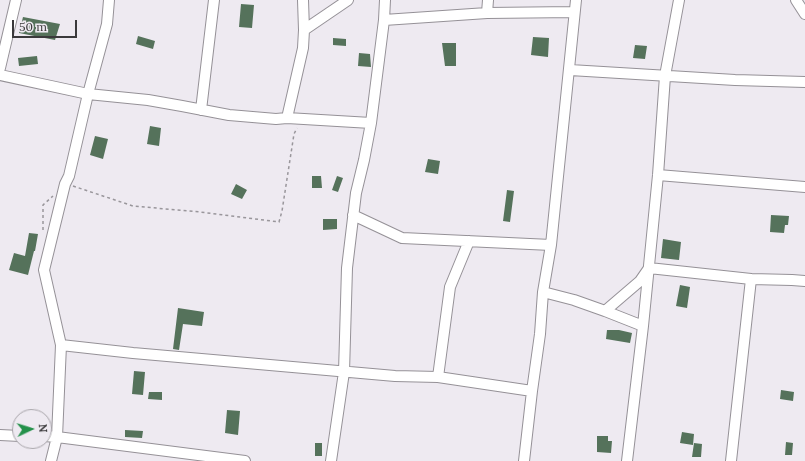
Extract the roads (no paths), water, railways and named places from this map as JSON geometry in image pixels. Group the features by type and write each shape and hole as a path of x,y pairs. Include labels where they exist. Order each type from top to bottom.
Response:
{"street":[{"path":"0,68 16,0"},
{"path":"51,461 57,437 61,345 44,270 107,24 109,0"},
{"path":"201,110 214,0"},
{"path":"287,118 302,48 304,30 303,0"},
{"path":"304,30 348,0"},
{"path":"331,461 344,372 347,268 353,215 356,193 371,123 384,20 385,0"},
{"path":"487,13 488,0"},
{"path":"524,461 551,245 576,0"},
{"path":"627,461 649,268 658,175 665,76 679,0"},
{"path":"796,0 805,14"},
{"path":"384,20 487,13 574,12"},
{"path":"570,70 735,80 805,82"},
{"path":"0,75 88,94 148,100 229,115 276,119 287,118 371,123"},
{"path":"658,175 805,187"},
{"path":"353,215 402,238 551,245"},
{"path":"438,377 450,287 469,241"},
{"path":"649,268 751,279 805,281"},
{"path":"605,311 640,281 649,268"},
{"path":"731,461 751,279"},
{"path":"544,292 574,300 643,326"},
{"path":"61,345 344,372 395,376 438,377 532,391"},
{"path":"0,435 12,436"},
{"path":"52,437 245,461"}]}
